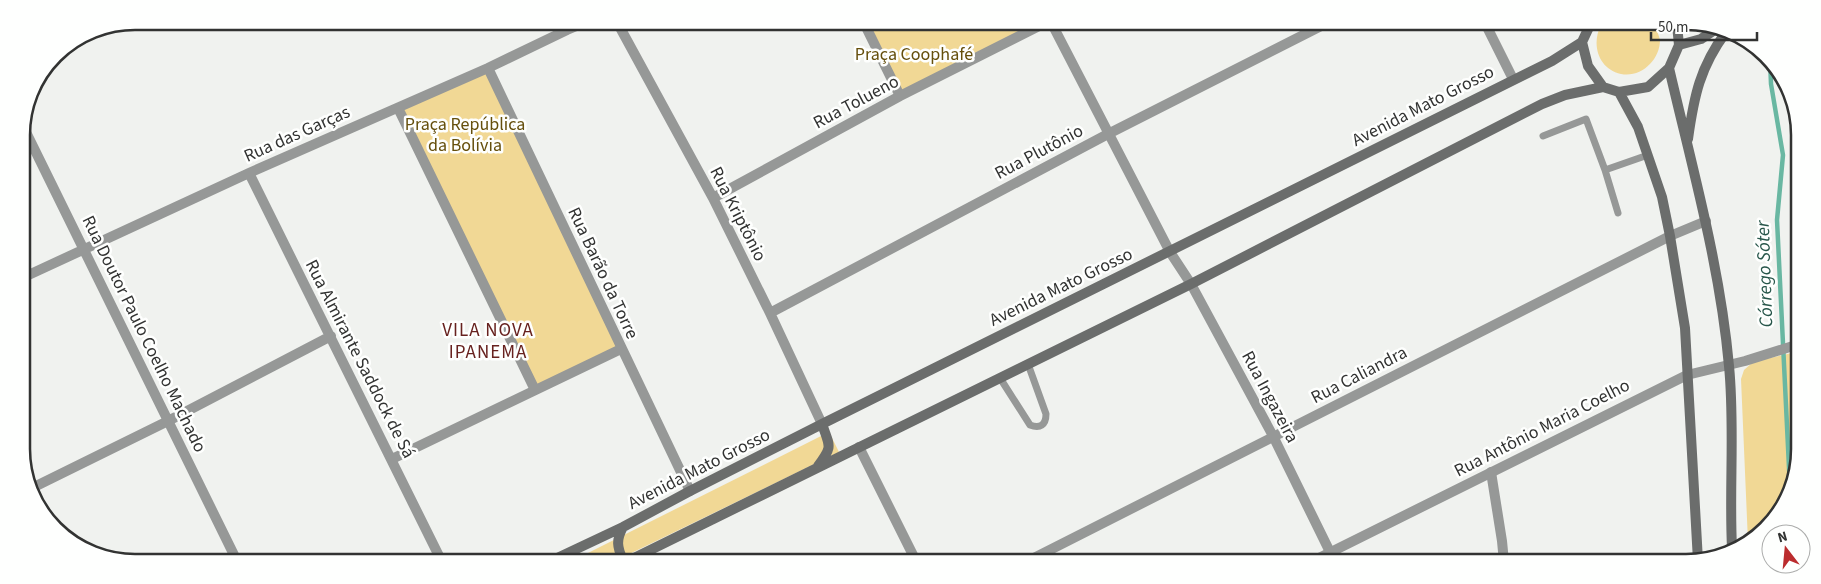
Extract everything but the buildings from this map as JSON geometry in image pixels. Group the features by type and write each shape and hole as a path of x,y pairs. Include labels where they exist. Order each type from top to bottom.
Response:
{"main road":[{"path":"1587,30 1582,42 1588,66 1603,87"},
{"path":"642,554 1191,284 1542,104 1565,95 1603,87 1619,92 1648,88 1669,68 1679,45 1677,30"},
{"path":"1679,45 1701,39 1710,33"},
{"path":"1688,145 1692,114 1700,78 1714,49 1723,37"},
{"name":"Avenida Mato Grosso","path":"566,554 623,527 822,424 1552,61 1582,42"},
{"path":"1669,68 1706,221 1729,365 1732,406 1730,520 1732,544"},
{"path":"1619,92 1638,127 1648,155 1662,198 1670,236 1685,328 1698,553"},
{"path":"816,469 830,449 822,424"},
{"path":"620,554 617,542 623,527"}],"street":[{"name":"Rua das Garças","path":"30,274 249,173 488,68 567,30"},
{"name":"Rua Kriptônio","path":"620,30 713,198 822,424"},
{"path":"867,30 900,96"},
{"name":"Rua Tolueno","path":"713,198 900,96 1031,30"},
{"name":"Rua Ingazeira","path":"1055,30 1170,252 1191,284 1273,436 1330,554"},
{"name":"Rua Plutônio","path":"770,313 1108,134 1313,30"},
{"path":"1488,30 1513,80"},
{"name":"Rua Barão da Torre","path":"488,68 690,491"},
{"path":"398,108 535,390"},
{"name":"Rua Doutor Paulo Coelho Machado","path":"30,140 234,554"},
{"name":"Rua Almirante Saddock de Sá","path":"249,173 439,554"},
{"name":"Rua Caliandra","path":"1042,554 1670,236 1706,221"},
{"path":"37,486 168,421 330,336"},
{"name":"Rua Antônio Maria Coelho","path":"1337,554 1491,472 1687,375 1763,356 1791,347"},
{"path":"392,459 621,349"},
{"path":"859,447 912,554"},
{"path":"1491,472 1503,554"}],"lane":[{"path":"1543,136 1586,119 1605,170 1618,213"},
{"path":"1605,170 1648,155"},
{"path":"1000,378 1030,425 1036,428 1042,426 1046,421 1046,414 1028,364"}],"green space":[{"name":"Praça Coophafé","path":"867,30 1031,30 900,96"},
{"path":"1599,30 1657,30 1660,40 1657,54 1653,61 1642,70 1628,75 1621,74 1607,67 1602,61 1597,48"},
{"name":"Praça República da Bolívia","path":"488,68 621,349 535,390 398,108"},
{"path":"1791,353 1791,449 1787,476 1780,496 1773,507 1765,518 1748,534 1741,379 1744,370 1753,362"},
{"path":"829,432 839,452 629,554 586,554"}],"waterway":[{"name":"Córrego Sóter","path":"1771,73 1783,155 1777,220 1789,467"}],"district":[{"name":"VILA NOVA IPANEMA","path":"488,341"}]}
